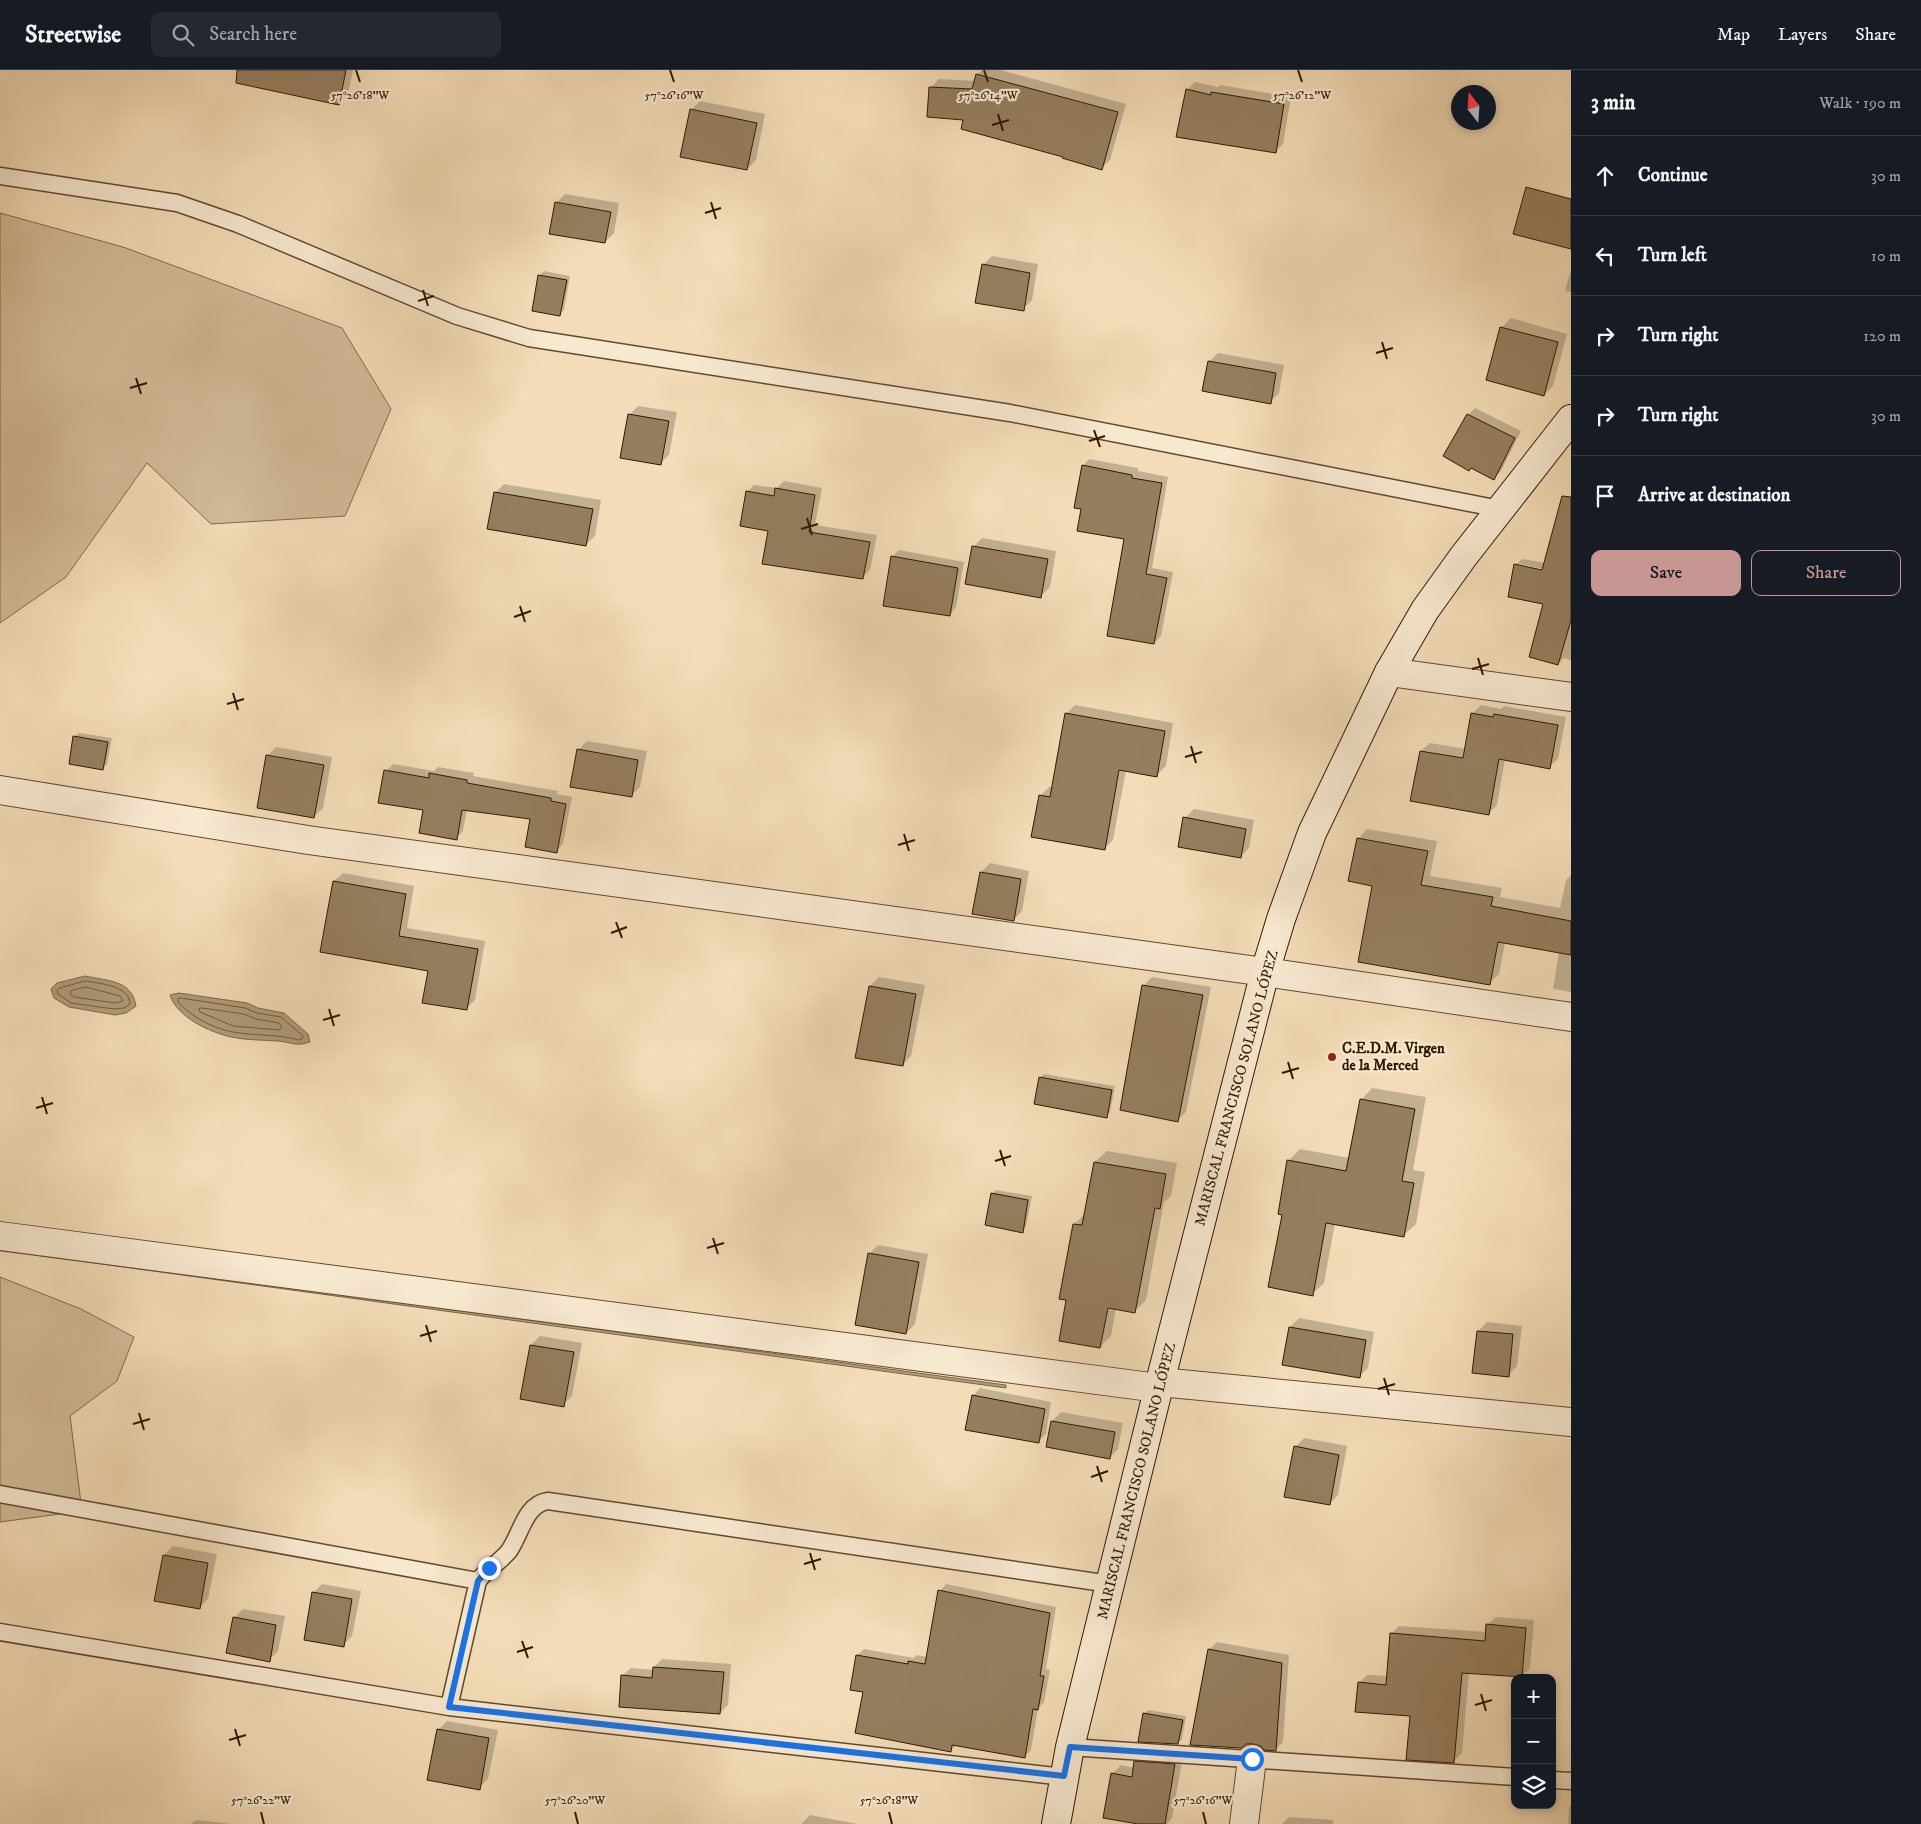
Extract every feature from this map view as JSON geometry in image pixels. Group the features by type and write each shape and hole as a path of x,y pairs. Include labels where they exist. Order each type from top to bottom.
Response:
{"street":[{"name":"MARISCAL FRANCISCO SOLANO LÓPEZ","path":"1056,1824 1070,1747 1159,1385 1265,972 1281,919 1312,833 1389,672 1426,610 1463,557 1571,419"},
{"path":"1389,672 1571,697"},
{"path":"0,790 308,840 1265,972 1571,1017"},
{"path":"0,1236 1159,1385 1571,1422"},
{"path":"1244,1824 1252,1759"}],"lane":[{"path":"0,176 177,203 238,224 457,316 529,338 1010,412 1500,509"},
{"path":"0,1494 478,1581"},
{"path":"449,1707 478,1581 483,1574 508,1552 530,1511 540,1502 548,1501 1110,1584"},
{"path":"0,1632 449,1707 1064,1776"},
{"path":"1070,1747 1511,1777"},
{"path":"1556,1780 1571,1781"}],"shaded area":[{"path":"0,213 123,247 342,328 391,409 345,516 211,524 147,463 66,577 0,623"},
{"path":"0,1277 81,1309 134,1337 117,1381 70,1416 82,1511 0,1522"}],"water":[{"path":"85,976 124,986 134,997 136,1006 126,1013 115,1015 69,1007 54,998 51,989 57,983"},
{"path":"179,993 247,1003 258,1008 284,1013 308,1034 310,1042 297,1044 242,1039 213,1031 195,1022 179,1010 170,995"},
{"path":"0,1248 1006,1385 1006,1388 0,1250"}],"building":[{"path":"237,70 346,70 339,105 236,83"},
{"path":"976,74 1118,112 1102,170 1063,157 961,129 963,120 927,117 929,87 972,89"},
{"path":"1186,89 1211,95 1211,92 1284,104 1276,153 1176,137"},
{"path":"690,109 757,123 747,170 680,157"},
{"path":"1526,187 1571,199 1571,249 1513,234"},
{"path":"555,202 611,212 605,243 549,234"},
{"path":"982,264 1030,273 1024,311 975,303"},
{"path":"538,275 567,280 560,316 532,311"},
{"path":"1500,327 1558,342 1544,396 1486,380"},
{"path":"1208,361 1276,373 1271,404 1202,391"},
{"path":"628,414 669,421 661,465 620,458"},
{"path":"1467,414 1515,438 1494,480 1471,468 1469,471 1443,456"},
{"path":"1082,465 1132,475 1132,478 1162,483 1146,574 1167,578 1154,644 1107,636 1124,539 1077,531 1081,509 1074,508"},
{"path":"775,488 815,495 809,532 870,542 863,579 762,564 768,531 740,526 746,491 774,496"},
{"path":"494,492 593,509 586,546 487,529"},
{"path":"1562,496 1571,497 1571,620 1558,665 1529,657 1543,604 1508,597 1514,564 1542,570"},
{"path":"972,546 1048,559 1041,598 965,584"},
{"path":"891,556 958,568 950,616 883,606"},
{"path":"1065,713 1165,731 1157,777 1119,770 1105,850 1031,837 1039,795 1050,797"},
{"path":"1471,713 1493,717 1494,714 1558,725 1550,769 1499,759 1489,815 1410,801 1420,751 1463,758"},
{"path":"73,736 108,742 103,770 69,764"},
{"path":"577,749 638,760 632,797 570,787"},
{"path":"266,755 324,765 314,818 257,808"},
{"path":"384,770 429,778 429,773 467,780 467,783 551,798 551,801 566,804 557,853 525,847 530,819 462,810 457,840 419,833 423,810 378,803"},
{"path":"1183,817 1246,829 1241,858 1178,847"},
{"path":"1357,838 1428,851 1421,885 1493,897 1491,906 1571,921 1571,955 1498,942 1490,985 1358,962 1372,886 1348,881"},
{"path":"980,872 1021,879 1014,921 972,914"},
{"path":"333,881 406,894 399,936 478,949 467,1010 422,1003 428,971 320,952"},
{"path":"1142,985 1203,995 1178,1122 1120,1110"},
{"path":"869,986 916,994 903,1066 855,1058"},
{"path":"1039,1077 1112,1090 1107,1118 1034,1104"},
{"path":"1360,1099 1415,1109 1402,1181 1414,1183 1404,1237 1326,1223 1313,1296 1268,1287 1282,1215 1278,1214 1287,1160 1346,1171"},
{"path":"1094,1162 1166,1174 1160,1209 1155,1208 1135,1313 1108,1308 1100,1348 1059,1341 1066,1300 1059,1299 1073,1224 1082,1225"},
{"path":"991,1193 1028,1200 1023,1233 985,1225"},
{"path":"868,1253 919,1262 906,1334 855,1325"},
{"path":"1289,1327 1366,1340 1360,1378 1282,1365"},
{"path":"1477,1331 1513,1334 1509,1377 1472,1373"},
{"path":"530,1345 574,1352 564,1407 520,1399"},
{"path":"972,1395 1045,1409 1039,1443 965,1430"},
{"path":"1051,1421 1115,1432 1110,1459 1046,1447"},
{"path":"1294,1446 1339,1455 1330,1505 1284,1497"},
{"path":"163,1555 208,1563 200,1609 154,1601"},
{"path":"938,1590 1050,1613 1040,1676 1044,1676 1038,1710 1033,1709 1025,1758 952,1745 951,1752 855,1733 863,1692 850,1690 856,1655 908,1664 908,1661 925,1664"},
{"path":"312,1592 352,1599 344,1647 304,1640"},
{"path":"233,1617 276,1625 270,1662 226,1653"},
{"path":"1486,1624 1526,1628 1522,1674 1511,1674 1511,1676 1462,1673 1454,1763 1406,1760 1410,1716 1355,1712 1358,1682 1386,1685 1390,1633 1485,1641"},
{"path":"1208,1649 1282,1663 1276,1751 1264,1750 1261,1746 1253,1744 1246,1744 1241,1748 1190,1745"},
{"path":"653,1667 724,1672 720,1714 619,1707 621,1675 652,1678"},
{"path":"1143,1713 1183,1720 1178,1744 1138,1742"},
{"path":"437,1729 489,1738 480,1790 427,1780"},
{"path":"1134,1761 1175,1764 1165,1824 1138,1824 1103,1818 1111,1773 1132,1777"}],"place":[{"name":"C.E.D.M. Virgen de la Merced","path":"1332,1057"}],"route":[{"path":"489,1568 478,1581 449,1707 1064,1776 1070,1747 1252,1759"}]}
